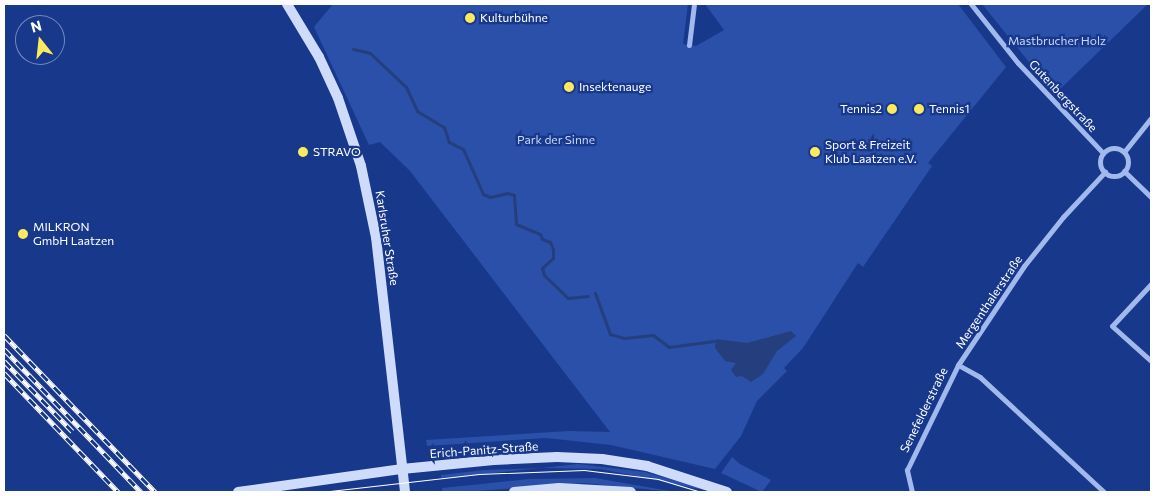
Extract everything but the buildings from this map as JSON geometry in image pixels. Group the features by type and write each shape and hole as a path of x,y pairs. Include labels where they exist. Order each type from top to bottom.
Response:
{"main road":[{"name":"Karlsruher Straße","path":"287,4 319,57 338,98 361,166 376,237 405,492"},
{"name":"Erich-Panitz-Straße","path":"238,492 402,469 494,460 602,459 679,475 728,492"},
{"path":"514,492 559,488 631,492"}],"street":[{"path":"689,45 694,4"},
{"name":"Gutenbergstraße","path":"971,4 1018,63 1103,153"},
{"path":"1124,152 1151,118"},
{"path":"1111,148 1124,152 1128,159 1124,171 1117,176 1105,172 1101,165 1103,153 1111,148"},
{"path":"1124,171 1151,197"},
{"name":"Mergenthalerstraße","path":"1104,492 980,377 958,365 1024,266 1061,219 1105,172"},
{"path":"1151,284 1112,326 1151,361"},
{"name":"Senefelderstraße","path":"912,492 907,470 958,365"}],"green space":[{"name":"Park der Sinne","path":"333,4 688,4 683,44 696,46 724,30 705,4 958,4 1006,67 928,163 932,166 863,267 858,263 803,348 784,368 787,371 757,401 741,436 715,469 611,445 546,438 427,446 426,440 569,431 610,432 410,171 380,142 369,145 314,27"},
{"name":"Mastbrucher Holz","path":"982,4 1148,4 1055,94"},
{"path":"732,457 740,464 771,480 762,492 721,473"},
{"path":"578,464 645,472 714,492 601,469 541,468"},
{"path":"541,468 441,478 441,475 484,470"},
{"path":"595,478 675,492 584,483 465,492 443,492 442,488 529,479"}],"shaded area":[{"path":"791,331 796,336 777,351 763,374 751,382 742,376 736,377 731,370 736,363 725,361 715,348 716,339 747,343"}],"waterway":[{"path":"353,49 370,53 406,87 417,111 444,127 449,142 463,149 483,194 490,197 507,193 514,195 516,224 540,234 542,239 550,242 553,249 553,258 542,268 544,275 568,298 588,296"},
{"path":"595,293 610,334 624,338 653,335 669,347 714,341"}],"tram line":[{"path":"321,492 479,474 584,470 658,479 701,492"}],"railway":[{"path":"4,335 155,492"},
{"path":"4,349 141,492"},
{"path":"4,361 72,431"},
{"path":"4,373 118,492"}],"place":[{"name":"Kulturbühne","path":"470,18"},
{"name":"Insektenauge","path":"569,87"},
{"name":"Tennis2","path":"892,109"},
{"name":"Tennis1","path":"919,109"},
{"name":"STRAVO","path":"303,152"},
{"name":"Sport & Freizeit Klub Laatzen e.V.","path":"815,152"},
{"name":"MILKRON GmbH Laatzen","path":"23,234"}]}
